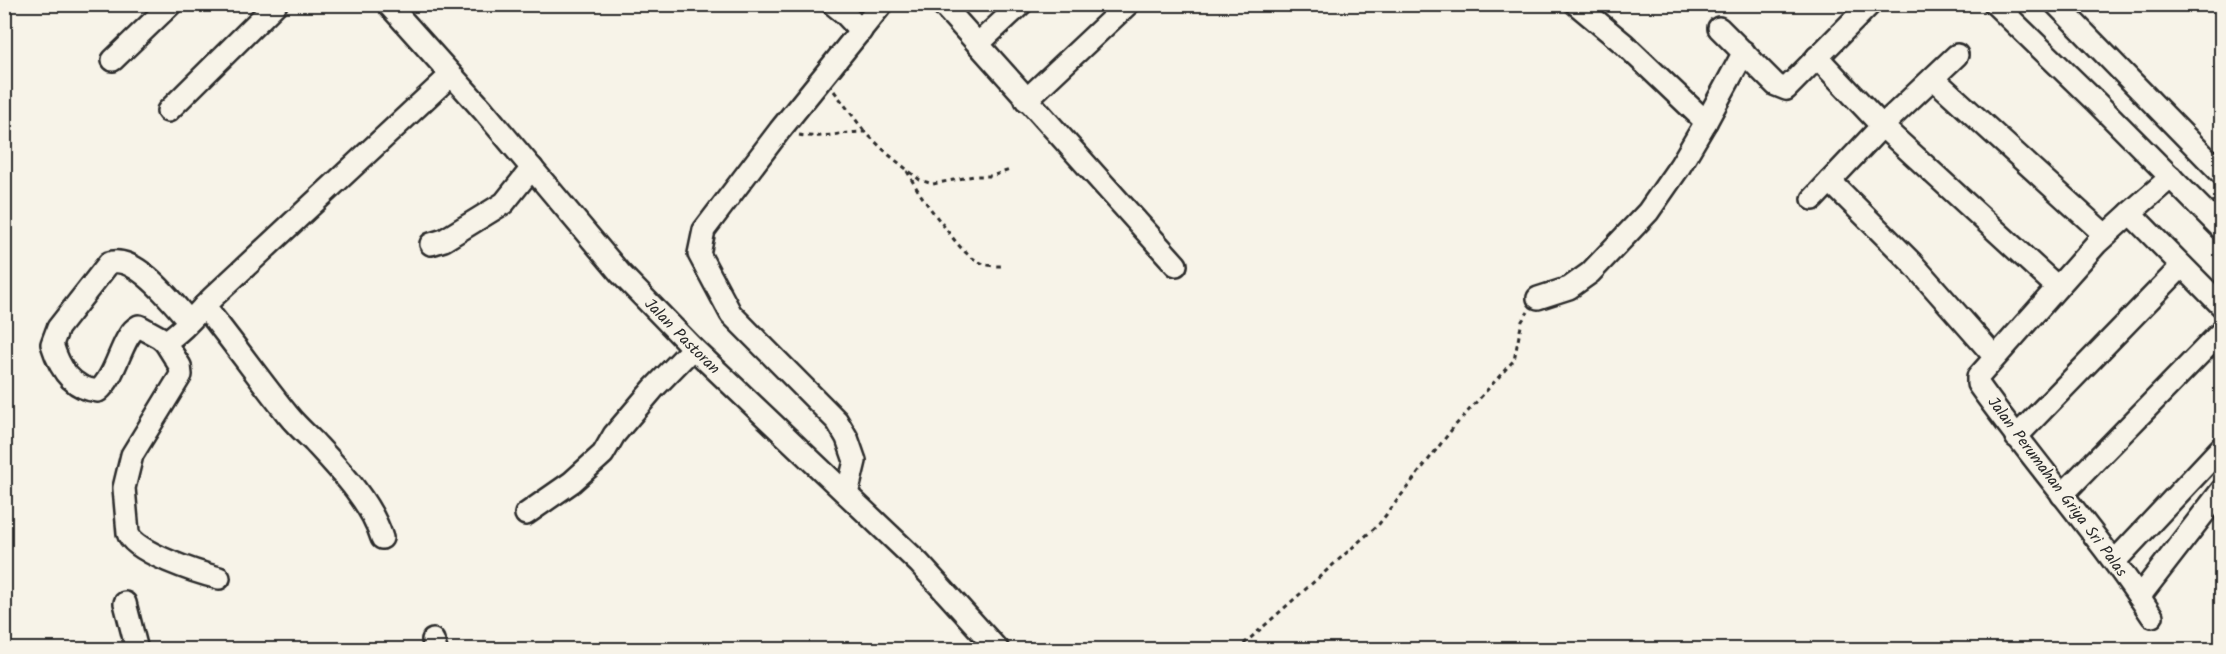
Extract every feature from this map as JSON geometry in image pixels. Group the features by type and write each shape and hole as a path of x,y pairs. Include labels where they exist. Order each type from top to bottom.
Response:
{"street":[{"path":"113,60 171,4"},
{"path":"168,111 276,4"},
{"name":"Jalan Pastoran","path":"388,4 452,75 620,273 693,348 919,563 998,650"},
{"path":"833,4 861,31"},
{"path":"847,494 855,461 847,438 837,421 731,314 699,254 704,230 780,130 882,4"},
{"path":"942,4 1176,265"},
{"path":"978,44 1021,4"},
{"path":"1026,100 1128,4"},
{"path":"1576,4 1624,44 1706,122"},
{"path":"1719,28 1776,85 1786,89 1870,4"},
{"path":"1995,4 2222,229"},
{"path":"2056,4 2222,174"},
{"path":"1538,298 1569,288 1590,273 1648,212 1680,166 1744,52"},
{"path":"1813,199 1882,126 1957,55"},
{"path":"1817,57 1882,126 2057,287"},
{"path":"165,342 452,75"},
{"path":"1934,78 2105,235"},
{"path":"431,244 444,240 504,203 532,168"},
{"path":"1830,181 1912,263 1995,357 2105,235 2136,219 2171,177"},
{"path":"2136,219 2222,306"},
{"path":"219,578 192,572 141,547 129,538 124,488 132,455 181,375 180,366 165,342 145,328 139,326 134,328 110,377 98,390 87,390 74,382 58,364 51,344 58,328 109,263 121,261 134,267 197,313 239,348 289,417 314,442 360,497 377,521 382,538"},
{"path":"2016,436 2182,266"},
{"path":"2062,495 2222,331"},
{"path":"526,514 572,482 603,454 621,427 654,388 693,348"},
{"name":"Jalan Perumahan Griya Sri Palas","path":"1995,357 1978,377 1978,384 2115,561 2151,616"},
{"path":"2115,561 2222,447"},
{"name":"Jalan Perumahan Griya Sri Palas","path":"2139,597 2222,490"},
{"path":"125,603 136,650"}],"path":[{"path":"822,79 838,94 865,132 920,180 933,184 975,176 991,176 1010,170"},
{"path":"780,130 805,136 865,132"},
{"path":"906,170 921,198 957,246 977,262 994,267 1001,266"},
{"path":"1237,650 1378,524 1453,428 1514,360 1522,321 1538,298"}]}
